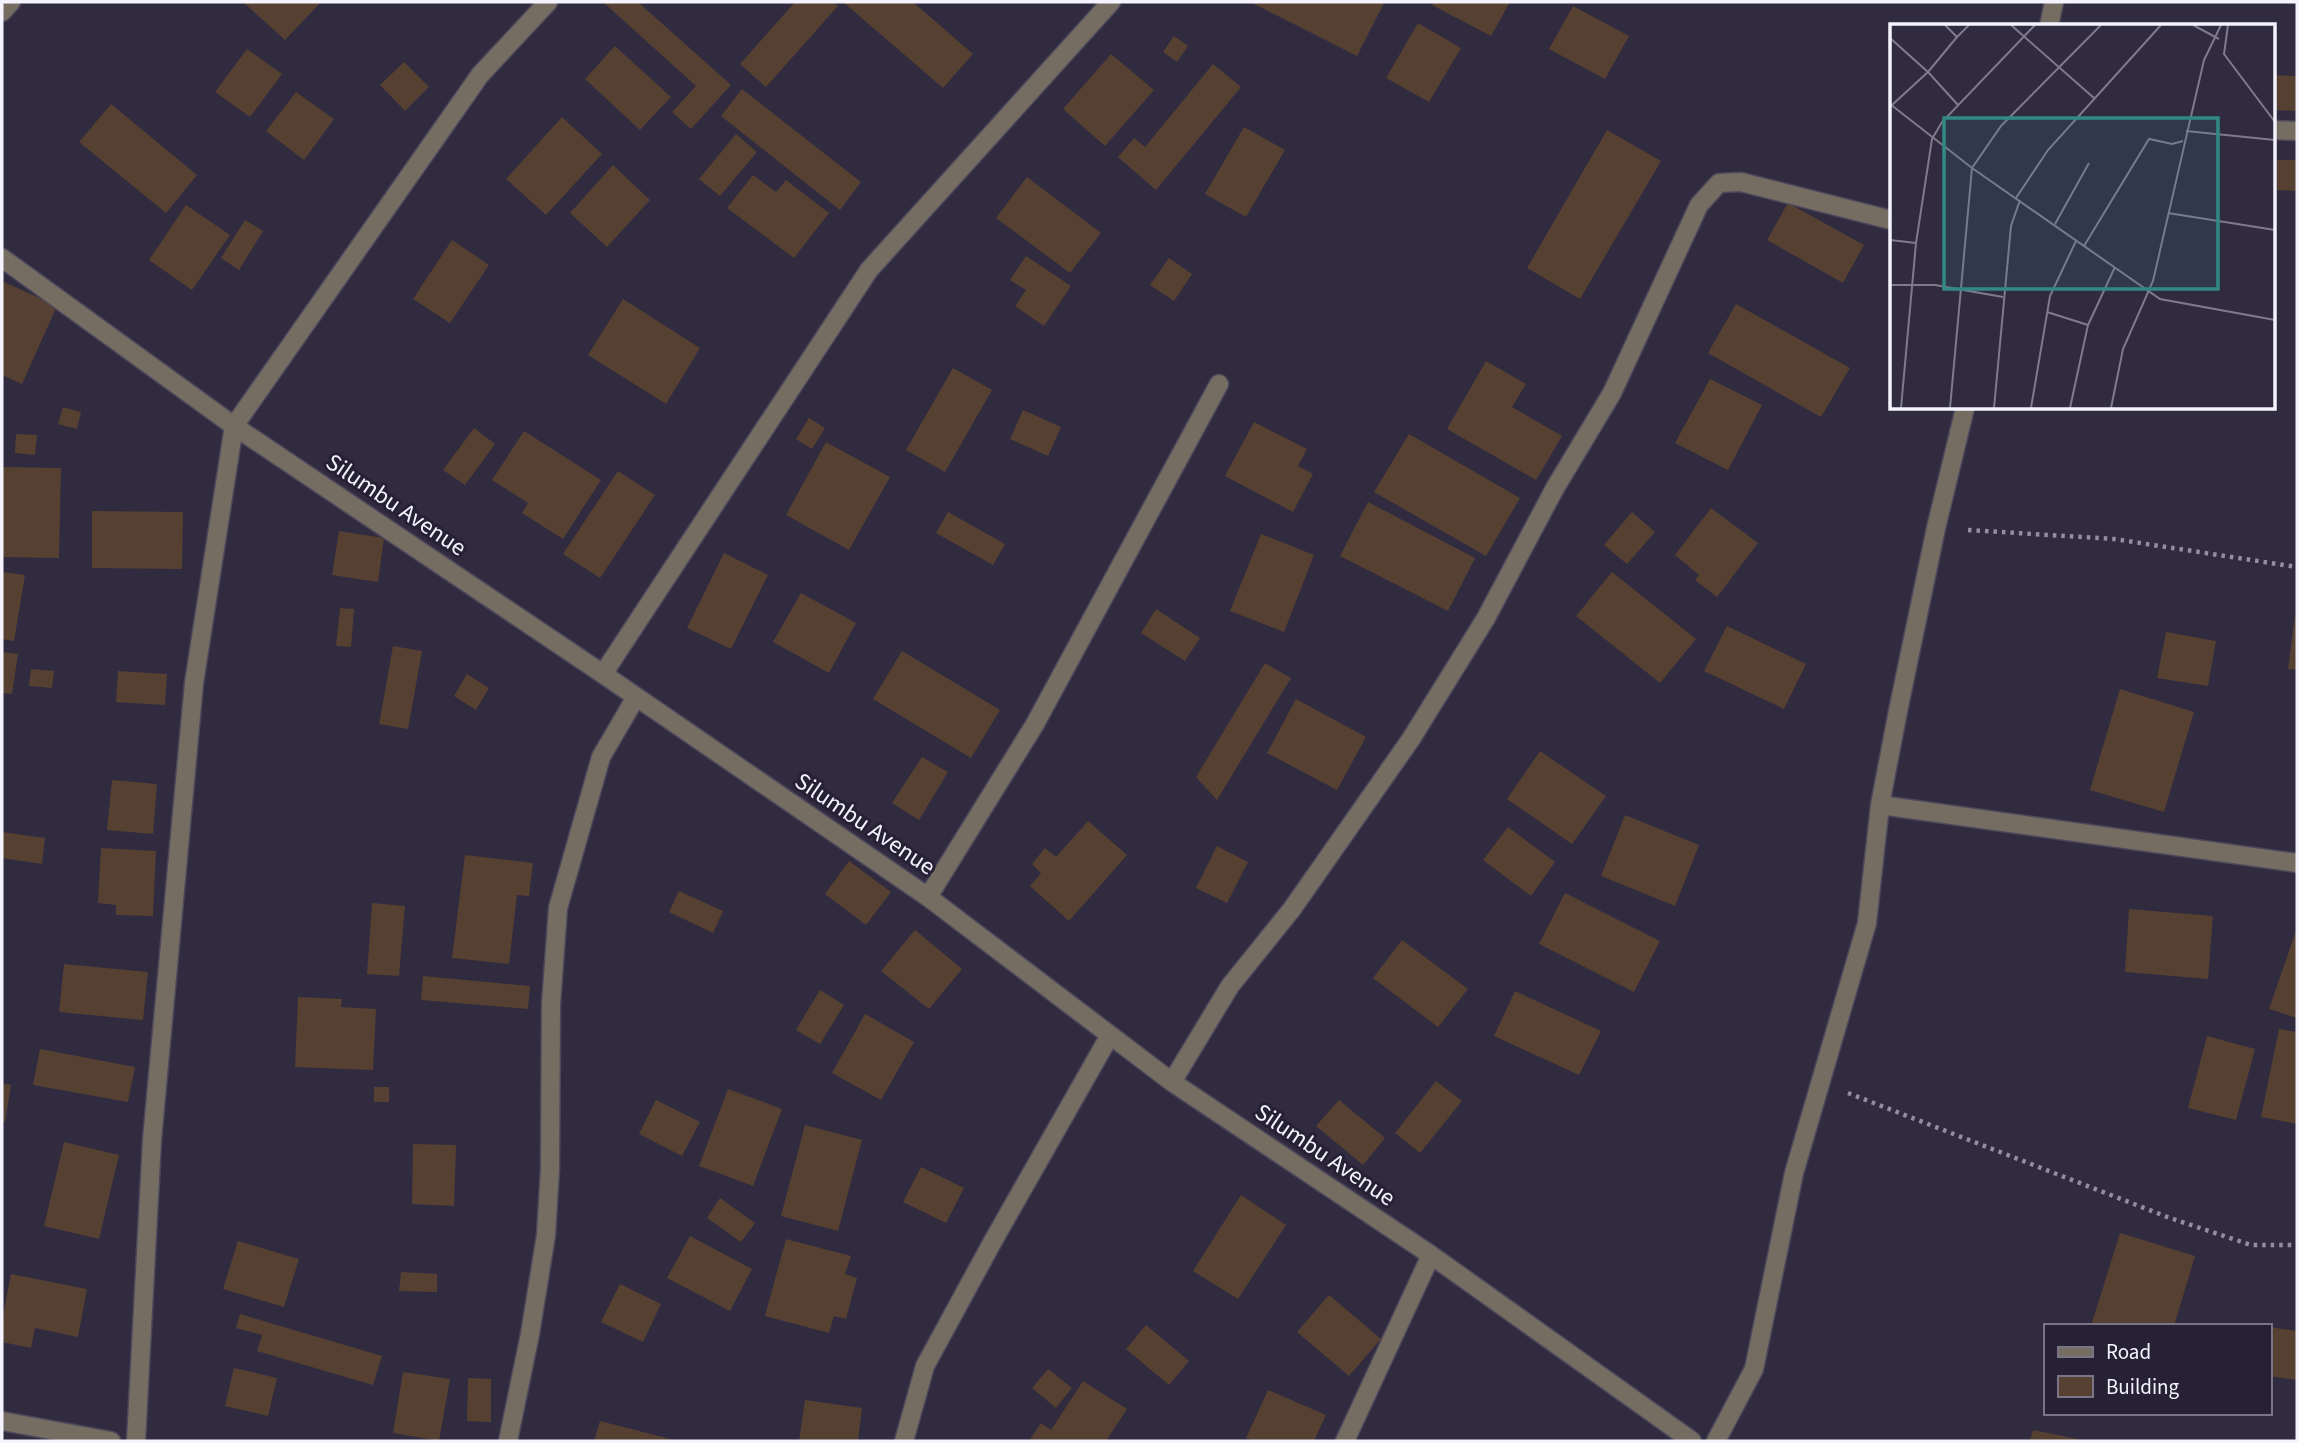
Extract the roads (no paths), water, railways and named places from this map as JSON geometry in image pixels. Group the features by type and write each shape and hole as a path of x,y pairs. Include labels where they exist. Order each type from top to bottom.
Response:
{"street":[{"path":"2,12 12,2"},
{"path":"136,1441 152,1140 194,683 234,426 480,75 548,2"},
{"path":"603,674 869,270 1111,2"},
{"path":"2049,24 2054,2"},
{"path":"2274,130 2297,131"},
{"path":"1172,1082 1230,986 1299,899 1412,739 1486,618 1555,488 1612,393 1699,205 1719,183 1741,183 1890,220"},
{"name":"Silumbu Avenue","path":"2,258 234,426 928,897 1109,1037 1172,1082 1431,1255 1692,1441"},
{"path":"928,897 1035,724 1219,384"},
{"path":"1716,1441 1754,1370 1794,1173 1867,923 1880,805 1936,527 1965,410"},
{"path":"508,1441 530,1334 545,1235 550,1169 551,1004 558,908 601,757 636,697"},
{"path":"1880,805 2297,863"},
{"path":"904,1441 925,1366 1109,1037"},
{"path":"1345,1441 1431,1255"},
{"path":"2,1421 111,1441"}]}
